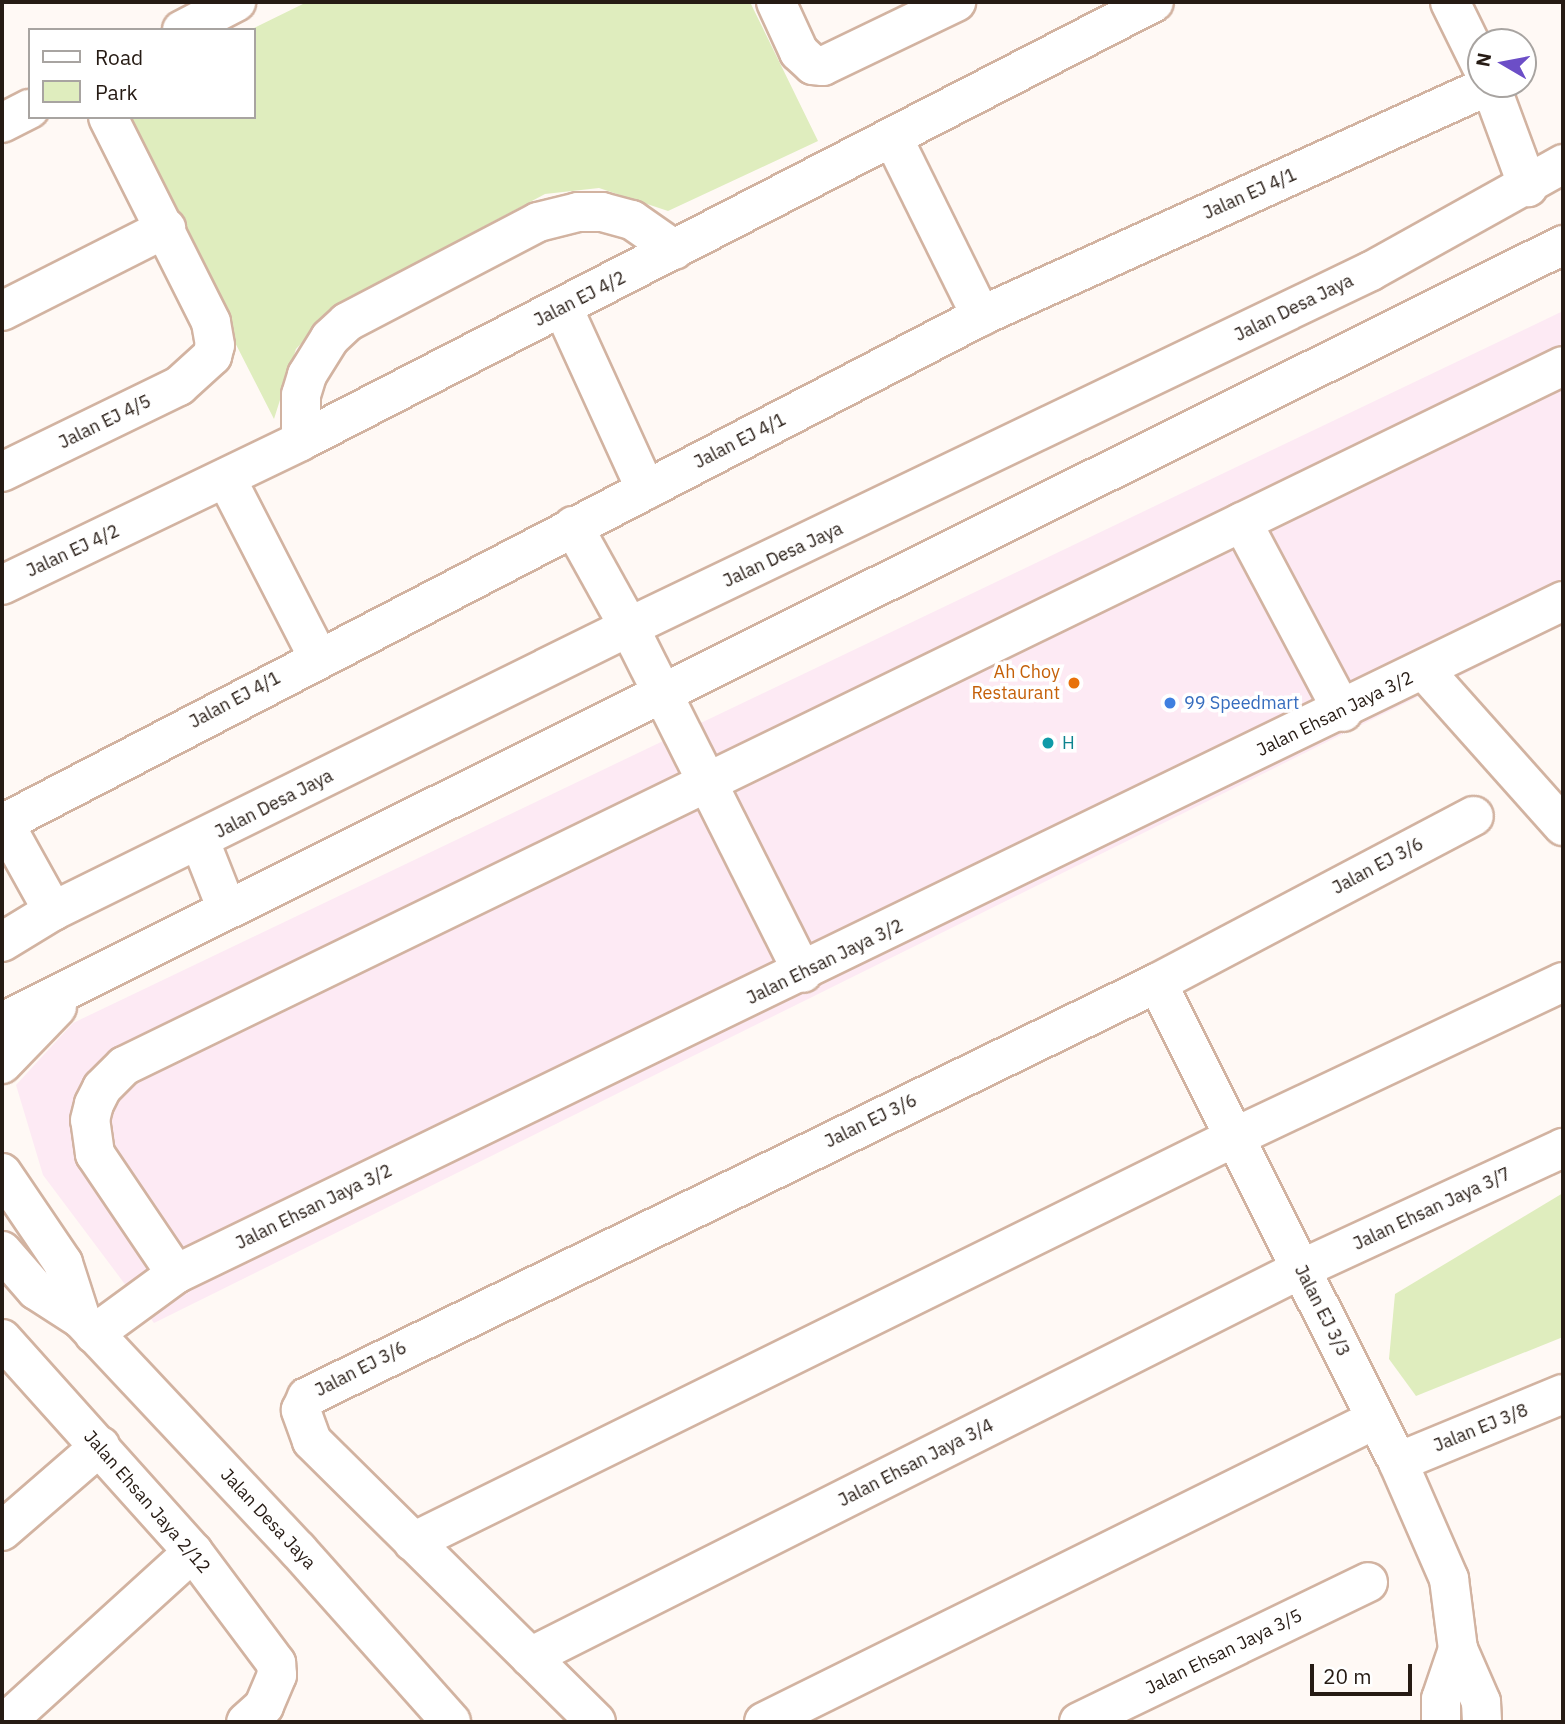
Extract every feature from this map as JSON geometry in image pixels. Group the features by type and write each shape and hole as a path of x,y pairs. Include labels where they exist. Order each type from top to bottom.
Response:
{"street":[{"path":"186,28 236,2"},
{"path":"776,2 799,52 813,65 823,66 956,2"},
{"name":"Jalan EJ 4/2","path":"2,585 226,478 563,308 1154,2"},
{"path":"1450,2 1467,37"},
{"name":"Jalan EJ 4/1","path":"3,823 318,657 981,316 1467,87"},
{"path":"1495,98 1528,187"},
{"path":"2,122 28,110"},
{"path":"2,311 166,228 108,119"},
{"path":"893,138 981,316"},
{"name":"Jalan Desa Jaya","path":"2,942 53,911 201,841 629,627 1371,271 1528,187 1563,164"},
{"path":"301,440 301,395 307,375 330,338 347,322 538,222 578,212 602,212 632,220 675,250"},
{"name":"Jalan EJ 4/5","path":"2,472 179,386 206,366 215,345 211,322 166,228"},
{"path":"2,1022 91,974 1563,245"},
{"path":"563,308 646,490"},
{"path":"176,1274 95,1154 90,1120 111,1076 1563,366"},
{"path":"226,478 318,657"},
{"path":"1241,522 1343,712"},
{"path":"573,526 629,627 803,973"},
{"name":"Jalan Ehsan Jaya 3/2","path":"88,1326 176,1274 1343,712 1563,601"},
{"path":"1424,670 1563,826"},
{"name":"Jalan EJ 3/6","path":"413,1542 312,1441 301,1410 318,1388 1157,983 1474,816"},
{"path":"3,823 53,911"},
{"path":"201,841 226,907"},
{"path":"2,1064 91,974"},
{"path":"596,1722 413,1542 1235,1137 1563,982"},
{"name":"Jalan EJ 3/3","path":"1157,983 1398,1462 1449,1579 1458,1649 1481,1702 1482,1722"},
{"name":"Jalan Ehsan Jaya 3/7","path":"1301,1269 1563,1148"},
{"name":"Jalan Desa Jaya","path":"2,1173 63,1263 88,1326"},
{"name":"Jalan Desa Jaya","path":"2,1251 36,1290 88,1326 298,1550 451,1722"},
{"name":"Jalan Ehsan Jaya 3/4","path":"530,1657 1301,1269"},
{"name":"Jalan Ehsan Jaya 2/12","path":"2,1339 193,1552 276,1663 277,1675 264,1706 246,1722"},
{"name":"Jalan EJ 3/8","path":"1398,1462 1563,1394"},
{"path":"764,1722 1376,1419"},
{"path":"2,1531 100,1446"},
{"path":"6,1722 193,1552"},
{"name":"Jalan Ehsan Jaya 3/5","path":"1079,1722 1368,1582"},
{"name":"Jalan EJ 3/3","path":"1441,1722 1441,1699 1458,1649"}],"shaded area":[{"path":"1563,311 1563,625 154,1323 43,1175 16,1085 73,1023"}],"green space":[{"path":"307,2 750,2 818,141 668,211 599,188 545,194 338,304 296,349 274,419 121,119 256,119 254,28"},
{"path":"1563,1193 1563,1337 1416,1396 1389,1359 1395,1294"}],"place":[{"name":"Ah Choy Restaurant","path":"1074,683"},
{"name":"99 Speedmart","path":"1170,703"},
{"name":"H","path":"1048,743"}]}
